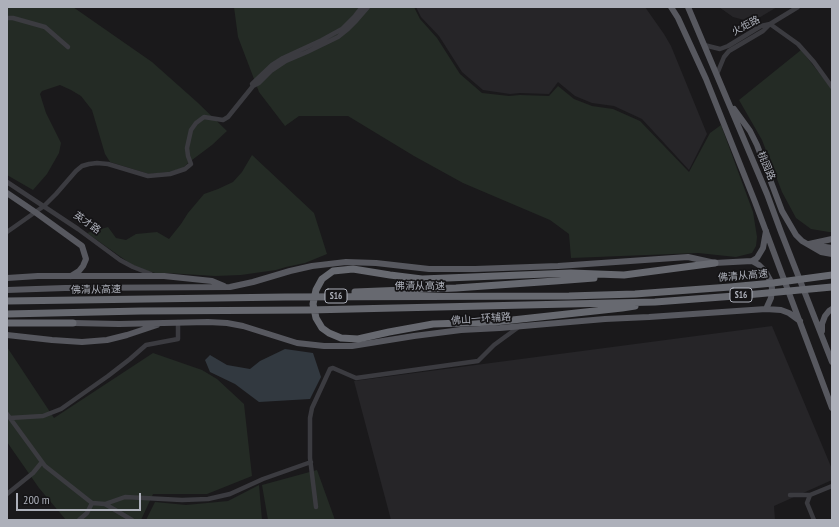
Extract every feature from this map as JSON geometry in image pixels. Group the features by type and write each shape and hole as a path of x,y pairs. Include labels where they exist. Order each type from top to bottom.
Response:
{"highway":[{"path":"285,296 555,282 624,275 714,263"},
{"path":"624,275 571,273 422,279 353,269 333,272 322,279 316,290 313,304 316,318 322,328 341,338 358,339 432,324 494,322 622,308 655,302"},
{"name":"佛清从高速","path":"7,301 285,296 591,295 664,292 773,283 832,274"},
{"name":"佛清从高速","path":"7,314 309,310 655,302 832,287"},
{"path":"7,323 73,323"}],"main road":[{"path":"671,7 678,18 706,79 766,231 832,408"},
{"name":"桃园路","path":"688,7 767,194 832,362"},
{"path":"727,99 750,131 757,145 782,211 796,235 802,241 821,252 832,254"},
{"path":"7,193 82,246 86,259 80,271 70,276"},
{"path":"7,290 65,288 225,287 253,282 290,271 346,262 376,263 429,269 558,266 688,257 714,263 752,260 757,258 763,248 766,231"},
{"path":"809,244 832,239"},
{"path":"809,244 832,248"},
{"path":"752,260 765,271 770,280 772,288 771,298 766,309"},
{"path":"7,278 38,276 164,276 212,281 225,287"},
{"name":"佛山一环辅路","path":"164,323 227,323 243,326 297,343 324,346 352,346 461,330 766,309 781,310 800,321"},
{"path":"822,334 822,324 825,316 832,309"},
{"path":"73,323 164,323"},
{"path":"7,335 82,342 107,340 164,323"}],"street":[{"path":"7,232 44,206 82,166 97,163 108,164 148,176 170,174 185,169 191,164 187,148 191,130 196,123 204,117 223,120 228,117 252,85 272,65 277,61 342,29 362,7"},
{"path":"252,85 259,83 271,71 286,61 338,37 356,22 368,7"},
{"path":"798,7 770,24 798,44 814,62 832,87"},
{"path":"7,18 13,18 45,27 68,47"},
{"name":"火炬路","path":"704,45 720,49 728,46 761,26 770,24"},
{"name":"火炬路","path":"717,74 724,57 729,51 763,31 770,24"},
{"name":"英才路","path":"7,182 78,229 120,260 132,267 157,276"},
{"path":"8,416 43,416 61,409 108,376 146,345 178,340 178,322"},
{"path":"316,507 311,462 310,418 312,408 330,369 333,368 356,378 478,361 494,345 520,326"},
{"path":"8,416 45,466 92,503 105,504 126,497 182,500 208,499 230,494 263,479 311,462"},
{"path":"7,494 33,473 42,462"},
{"path":"790,495 810,494 832,486"},
{"path":"810,494 807,503 814,520"},
{"path":"79,520 87,513 92,503"},
{"path":"105,504 132,520"}],"shaded area":[{"path":"7,7 73,7 152,62 227,131 183,168 169,172 149,174 110,162 105,154 92,110 81,96 60,85 42,91 40,94 46,113 61,143 59,153 47,174 33,190 7,175"},
{"path":"234,7 414,7 420,19 437,38 460,74 482,93 509,96 549,96 558,86 574,99 592,106 613,109 640,121 689,172 710,133 721,125 753,212 757,237 756,246 752,253 736,257 698,253 571,258 569,234 550,220 463,183 414,156 348,116 299,116 285,126 259,92 238,37"},
{"path":"416,7 645,7 671,46 707,134 689,170 642,119 614,106 592,103 575,96 558,82 549,94 510,94 483,90 462,72 439,36 421,17"},
{"path":"719,7 777,7 752,22 733,17"},
{"path":"801,50 832,89 832,232 811,229 796,218 782,192 762,140 739,100"},
{"path":"252,155 314,213 327,254 305,263 276,270 241,275 215,276 155,273 138,268 87,233 108,227 116,238 126,240 136,234 157,232 169,239 204,194 233,182 242,172"},
{"path":"772,326 832,469 832,480 774,506 775,520 391,520 354,381"},
{"path":"7,347 54,418 153,353 202,370 217,379 244,404 252,476 207,494 153,494 141,520 66,520 39,488 7,442"},
{"path":"285,349 313,353 321,377 310,399 259,402 235,384 210,372 205,360 210,355 227,365 250,369 260,361"},
{"path":"317,470 335,520 268,520 262,485"},
{"path":"259,485 262,520 146,520 155,502 186,505 228,501"}]}
